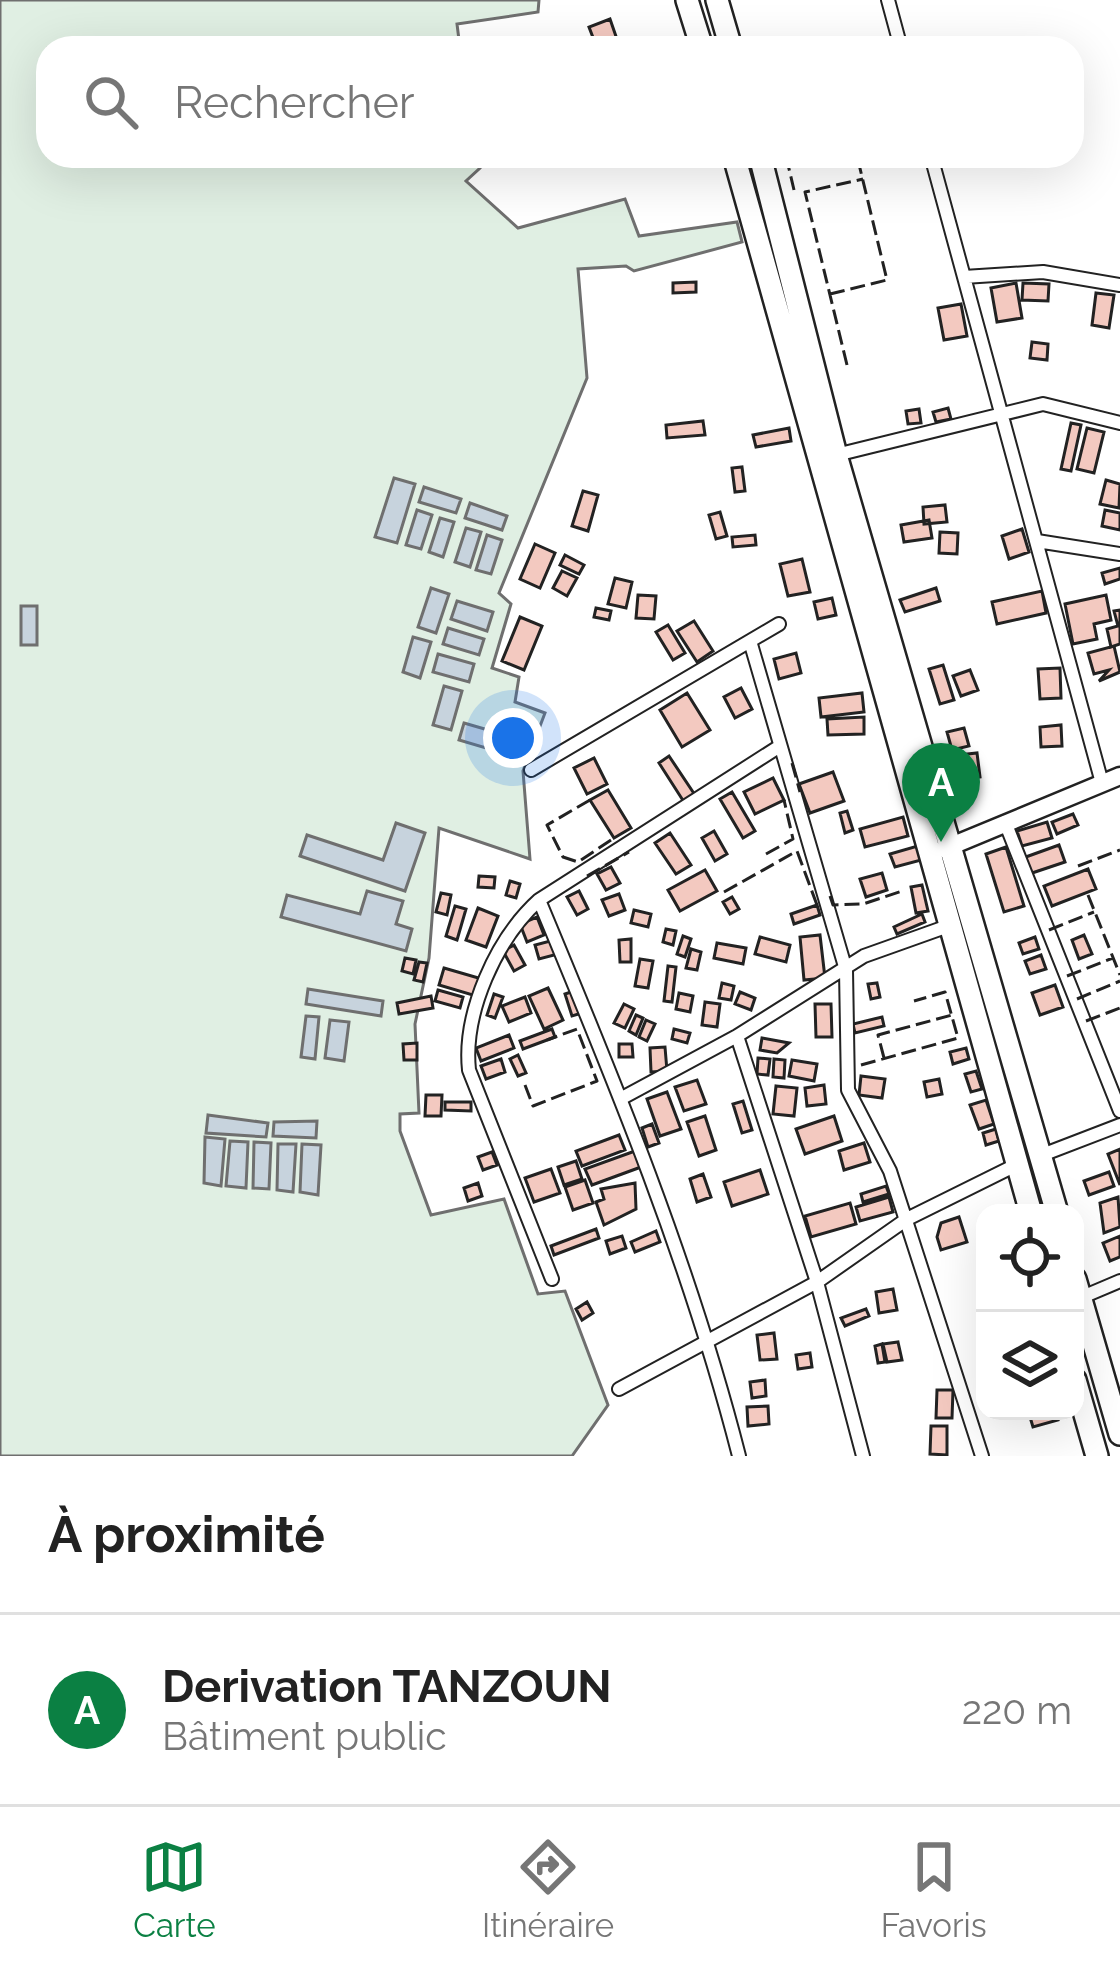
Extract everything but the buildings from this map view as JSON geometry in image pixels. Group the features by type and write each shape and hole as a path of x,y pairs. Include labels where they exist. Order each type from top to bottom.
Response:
{"highway":[{"path":"688,0 699,36"},
{"path":"717,0 728,36"},
{"path":"738,168 942,849 1056,1204"},
{"path":"763,168 942,849 951,925 1029,1204"},
{"path":"1084,1311 1120,1431"},
{"path":"1084,1412 1097,1456"}],"street":[{"path":"888,0 898,36"},
{"path":"934,168 1036,541 1115,778 942,849"},
{"path":"964,277 1043,272 1120,285"},
{"path":"836,455 1043,404 1120,423"},
{"path":"1036,541 1120,554"},
{"path":"531,770 779,624"},
{"path":"750,641 846,970 848,1090 908,1219 982,1456"},
{"path":"552,1279 469,1070 466,1036 519,918 539,900 780,746"},
{"path":"1005,822 1120,1111"},
{"path":"539,900 622,1098 710,1342 739,1456"},
{"path":"622,1098 737,1036 882,948 951,925"},
{"path":"737,1036 817,1282 862,1456"},
{"path":"1042,1155 1120,1124"},
{"path":"619,1389 817,1282 908,1219 1018,1164"},
{"path":"1084,1287 1120,1282"}],"green space":[{"path":"0,0 539,0 538,12 457,24 458,36 36,36 36,168 480,168 466,181 518,228 625,199 639,236 737,222 742,242 634,271 626,266 578,269 587,378 499,593 511,604 492,668 519,677 515,702 545,713 523,771 530,859 439,828 429,958 415,1024 419,1113 400,1114 400,1131 431,1215 504,1199 538,1294 565,1291 608,1405 572,1456 0,1456"}],"shaded area":[{"path":"394,478 415,484 397,543 375,537"},
{"path":"424,487 461,499 456,513 419,502"},
{"path":"470,503 507,516 502,530 465,518"},
{"path":"417,510 432,515 421,549 406,545"},
{"path":"440,518 454,522 443,557 429,552"},
{"path":"466,528 481,532 470,567 455,562"},
{"path":"487,535 502,540 491,574 476,570"},
{"path":"431,588 449,594 436,633 418,627"},
{"path":"457,601 493,612 487,631 451,619"},
{"path":"21,606 37,606 37,645 21,645"},
{"path":"448,628 484,639 479,655 443,644"},
{"path":"413,637 431,642 420,678 403,672"},
{"path":"438,654 474,664 469,682 433,672"},
{"path":"444,686 462,691 451,730 433,725"},
{"path":"464,723 502,734 496,751 459,740"},
{"path":"396,823 425,833 405,891 300,856 307,835 383,860"},
{"path":"367,891 403,901 396,924 412,929 406,951 281,917 287,895 360,914"},
{"path":"308,989 383,1001 381,1016 306,1004"},
{"path":"306,1016 319,1017 315,1059 301,1057"},
{"path":"330,1020 349,1022 344,1061 325,1058"},
{"path":"208,1115 268,1123 266,1137 206,1133"},
{"path":"317,1121 316,1138 273,1136 274,1122"},
{"path":"205,1137 225,1139 221,1186 204,1183"},
{"path":"230,1141 248,1142 246,1188 226,1186"},
{"path":"254,1142 271,1143 269,1189 253,1188"},
{"path":"278,1144 296,1144 293,1192 277,1190"},
{"path":"302,1144 321,1145 318,1195 300,1192"}],"fence":[{"path":"789,168 794,190"},
{"path":"830,294 887,280 860,168"},
{"path":"847,365 805,192 863,179"},
{"path":"792,763 800,792"},
{"path":"590,800 547,825 563,857 578,862 614,838"},
{"path":"766,854 793,839 784,800"},
{"path":"1078,866 1120,850"},
{"path":"724,892 797,851 817,905"},
{"path":"587,876 629,852"},
{"path":"830,896 833,905 863,904 905,890"},
{"path":"1088,895 1120,975"},
{"path":"1049,930 1094,912"},
{"path":"1067,976 1113,958"},
{"path":"1077,999 1120,981"},
{"path":"861,1065 958,1038 945,992 914,1001"},
{"path":"1086,1021 1120,1008"},
{"path":"884,1058 878,1035 952,1015"},
{"path":"525,1085 533,1106 597,1081 577,1029 547,1040"}],"place":[{"name":"Derivation TANZOUN","path":"941,842"}]}
